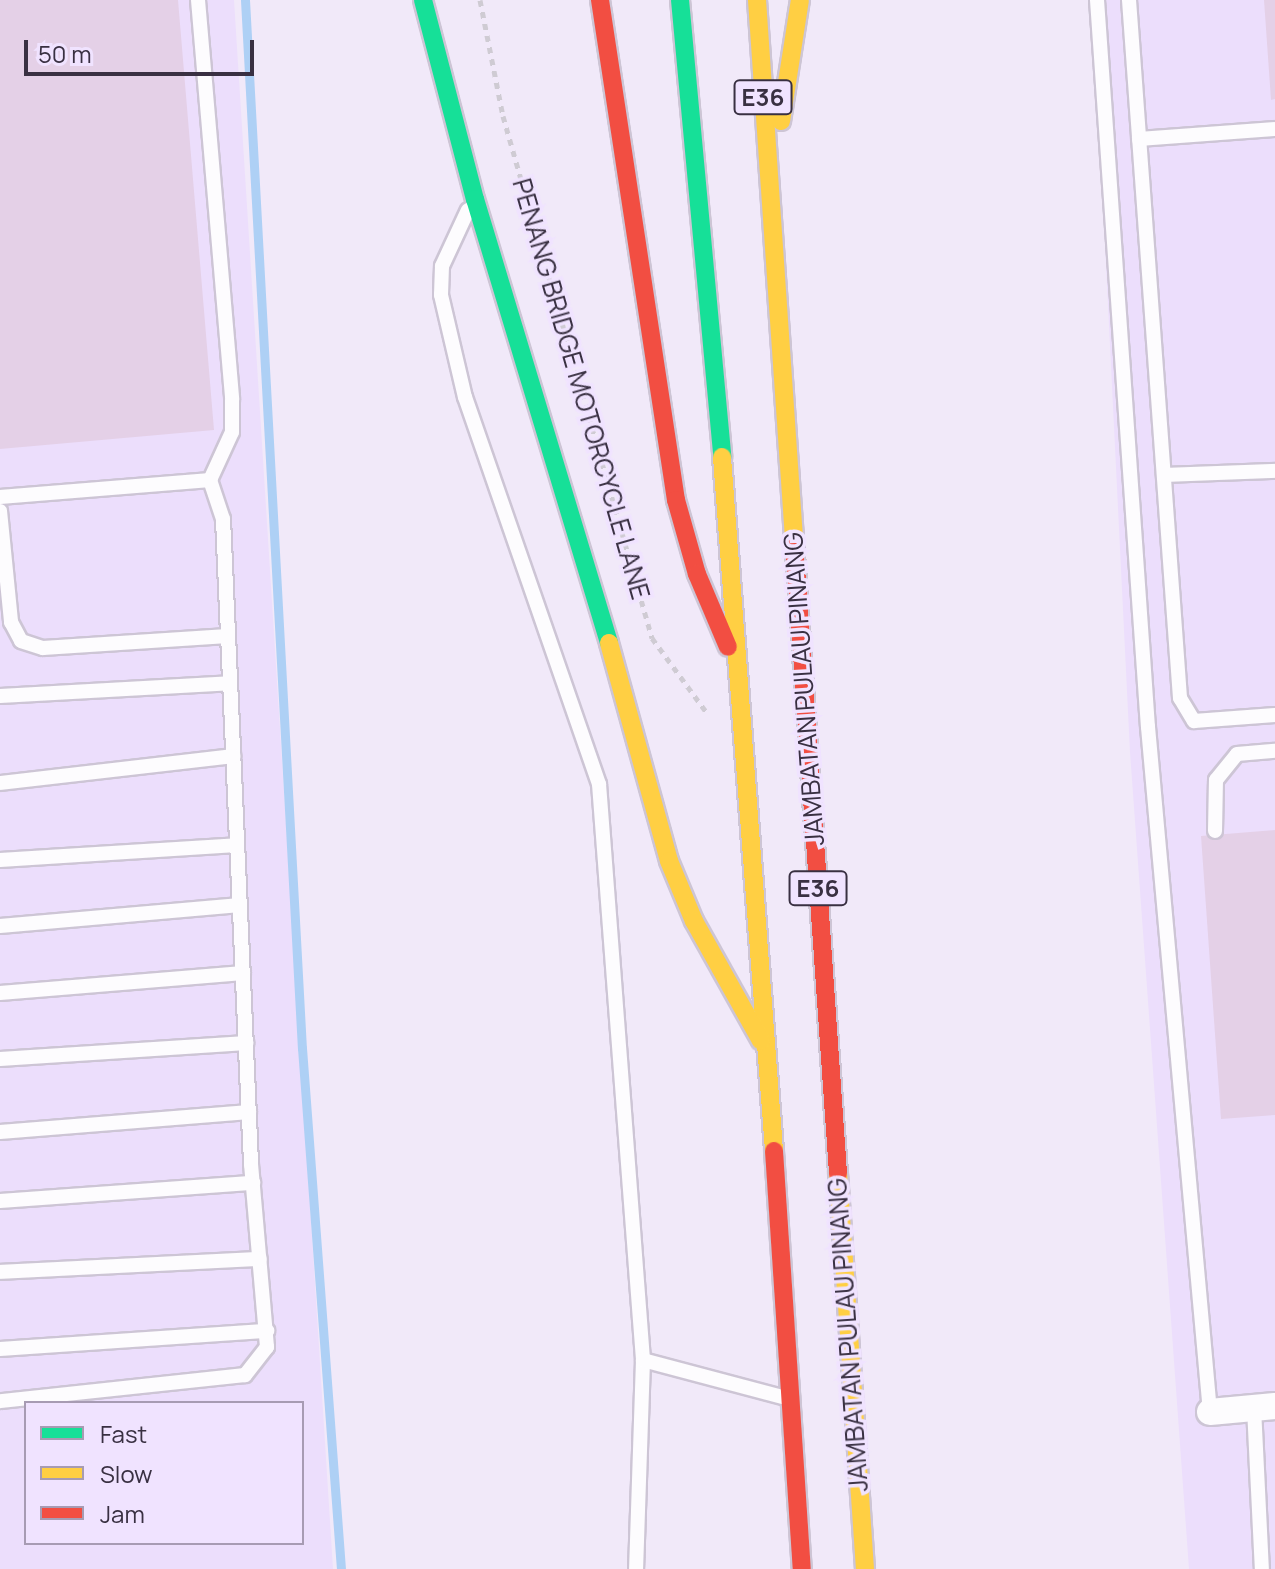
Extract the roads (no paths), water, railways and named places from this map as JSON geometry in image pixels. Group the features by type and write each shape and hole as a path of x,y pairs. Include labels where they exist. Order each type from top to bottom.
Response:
{"highway":[{"path":"423,0 475,199 584,555 669,861 694,921 768,1054"},
{"name":"E36","path":"600,0 676,500 697,574 743,681"},
{"name":"E36","path":"680,0 743,681 802,1569"},
{"name":"JAMBATAN PULAU PINANG","path":"757,0 865,1569"},
{"path":"769,195 800,0"}],"street":[{"path":"1210,1412 1264,1407"}],"lane":[{"path":"0,1401 245,1375 267,1347 249,1112 223,519 210,480 232,432 232,400 198,0"},
{"path":"1097,0 1148,727 1210,1412"},
{"path":"1129,0 1180,698 1194,721 1275,715"},
{"path":"1139,139 1275,129"},
{"path":"475,199 442,266 441,295 465,397 599,784 643,1360 636,1569"},
{"path":"1164,475 1275,471"},
{"path":"0,497 210,480"},
{"path":"0,511 11,622 21,641 43,648 228,636"},
{"path":"0,696 230,683"},
{"path":"1215,831 1216,780 1237,754 1275,751"},
{"path":"0,783 233,756"},
{"path":"0,860 237,845"},
{"path":"0,926 240,905"},
{"path":"0,993 243,973"},
{"path":"0,1059 246,1043"},
{"path":"0,1132 249,1112"},
{"path":"0,1201 253,1183"},
{"path":"0,1272 260,1259"},
{"path":"0,1349 267,1331"},
{"path":"643,1360 790,1398"},
{"path":"1262,1569 1264,1407"}],"waterway":[{"path":"245,0 302,1048 341,1569"}]}
